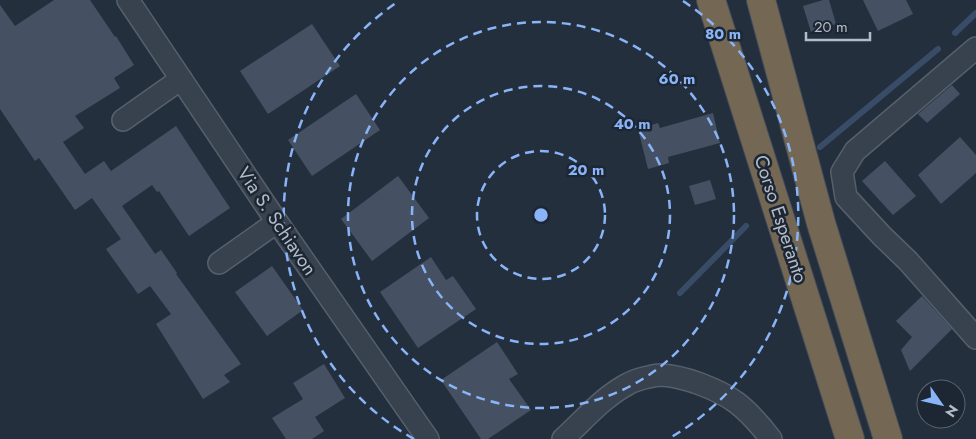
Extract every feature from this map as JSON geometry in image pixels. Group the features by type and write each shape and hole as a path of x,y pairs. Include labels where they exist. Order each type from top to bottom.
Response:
{"highway":[{"name":"Corso Esperanto","path":"711,0 850,439"},
{"name":"Corso Esperanto","path":"760,0 820,223 888,439"}],"street":[{"name":"Via S. Schiavon","path":"128,0 277,222 428,439"},
{"path":"976,48 854,151 842,172 846,197 914,268 976,338"},
{"path":"123,120 181,79"},
{"path":"219,263 277,222"},
{"path":"563,439 608,398 629,383 660,375 711,388 736,402 757,422 771,439"}],"building":[{"path":"54,0 90,0 134,65 114,78 120,88 75,116 84,128 63,142 85,174 104,161 111,171 176,126 230,208 189,236 159,191 157,192 152,185 122,206 155,254 161,250 176,274 241,364 224,375 230,382 203,399 156,324 171,314 150,286 138,294 106,249 121,239 92,198 75,210 39,158 35,161 0,109 0,5 15,26"},
{"path":"829,0 836,24 811,32 803,6"},
{"path":"863,0 906,0 913,14 878,31"},
{"path":"312,24 340,66 268,114 240,71"},
{"path":"952,85 960,94 927,123 918,114"},
{"path":"356,94 380,130 312,176 288,140"},
{"path":"713,113 720,143 668,157 669,163 648,169 638,129 658,123 660,128"},
{"path":"960,137 976,155 976,173 941,204 918,175"},
{"path":"885,161 916,196 893,215 862,181"},
{"path":"398,176 429,218 372,261 341,219"},
{"path":"710,180 716,199 695,205 689,186"},
{"path":"431,257 446,280 453,276 476,309 418,348 380,292"},
{"path":"272,266 303,310 267,336 235,292"},
{"path":"922,296 952,329 910,371 901,350 912,337 896,321"},
{"path":"497,342 518,374 509,379 531,410 488,439 481,439 441,380"},
{"path":"324,364 345,398 315,417 324,431 312,439 286,439 272,418 303,399 293,383"}],"waterway":[{"path":"955,33 976,13"},
{"path":"820,147 938,49"},
{"path":"680,293 746,226"}]}
